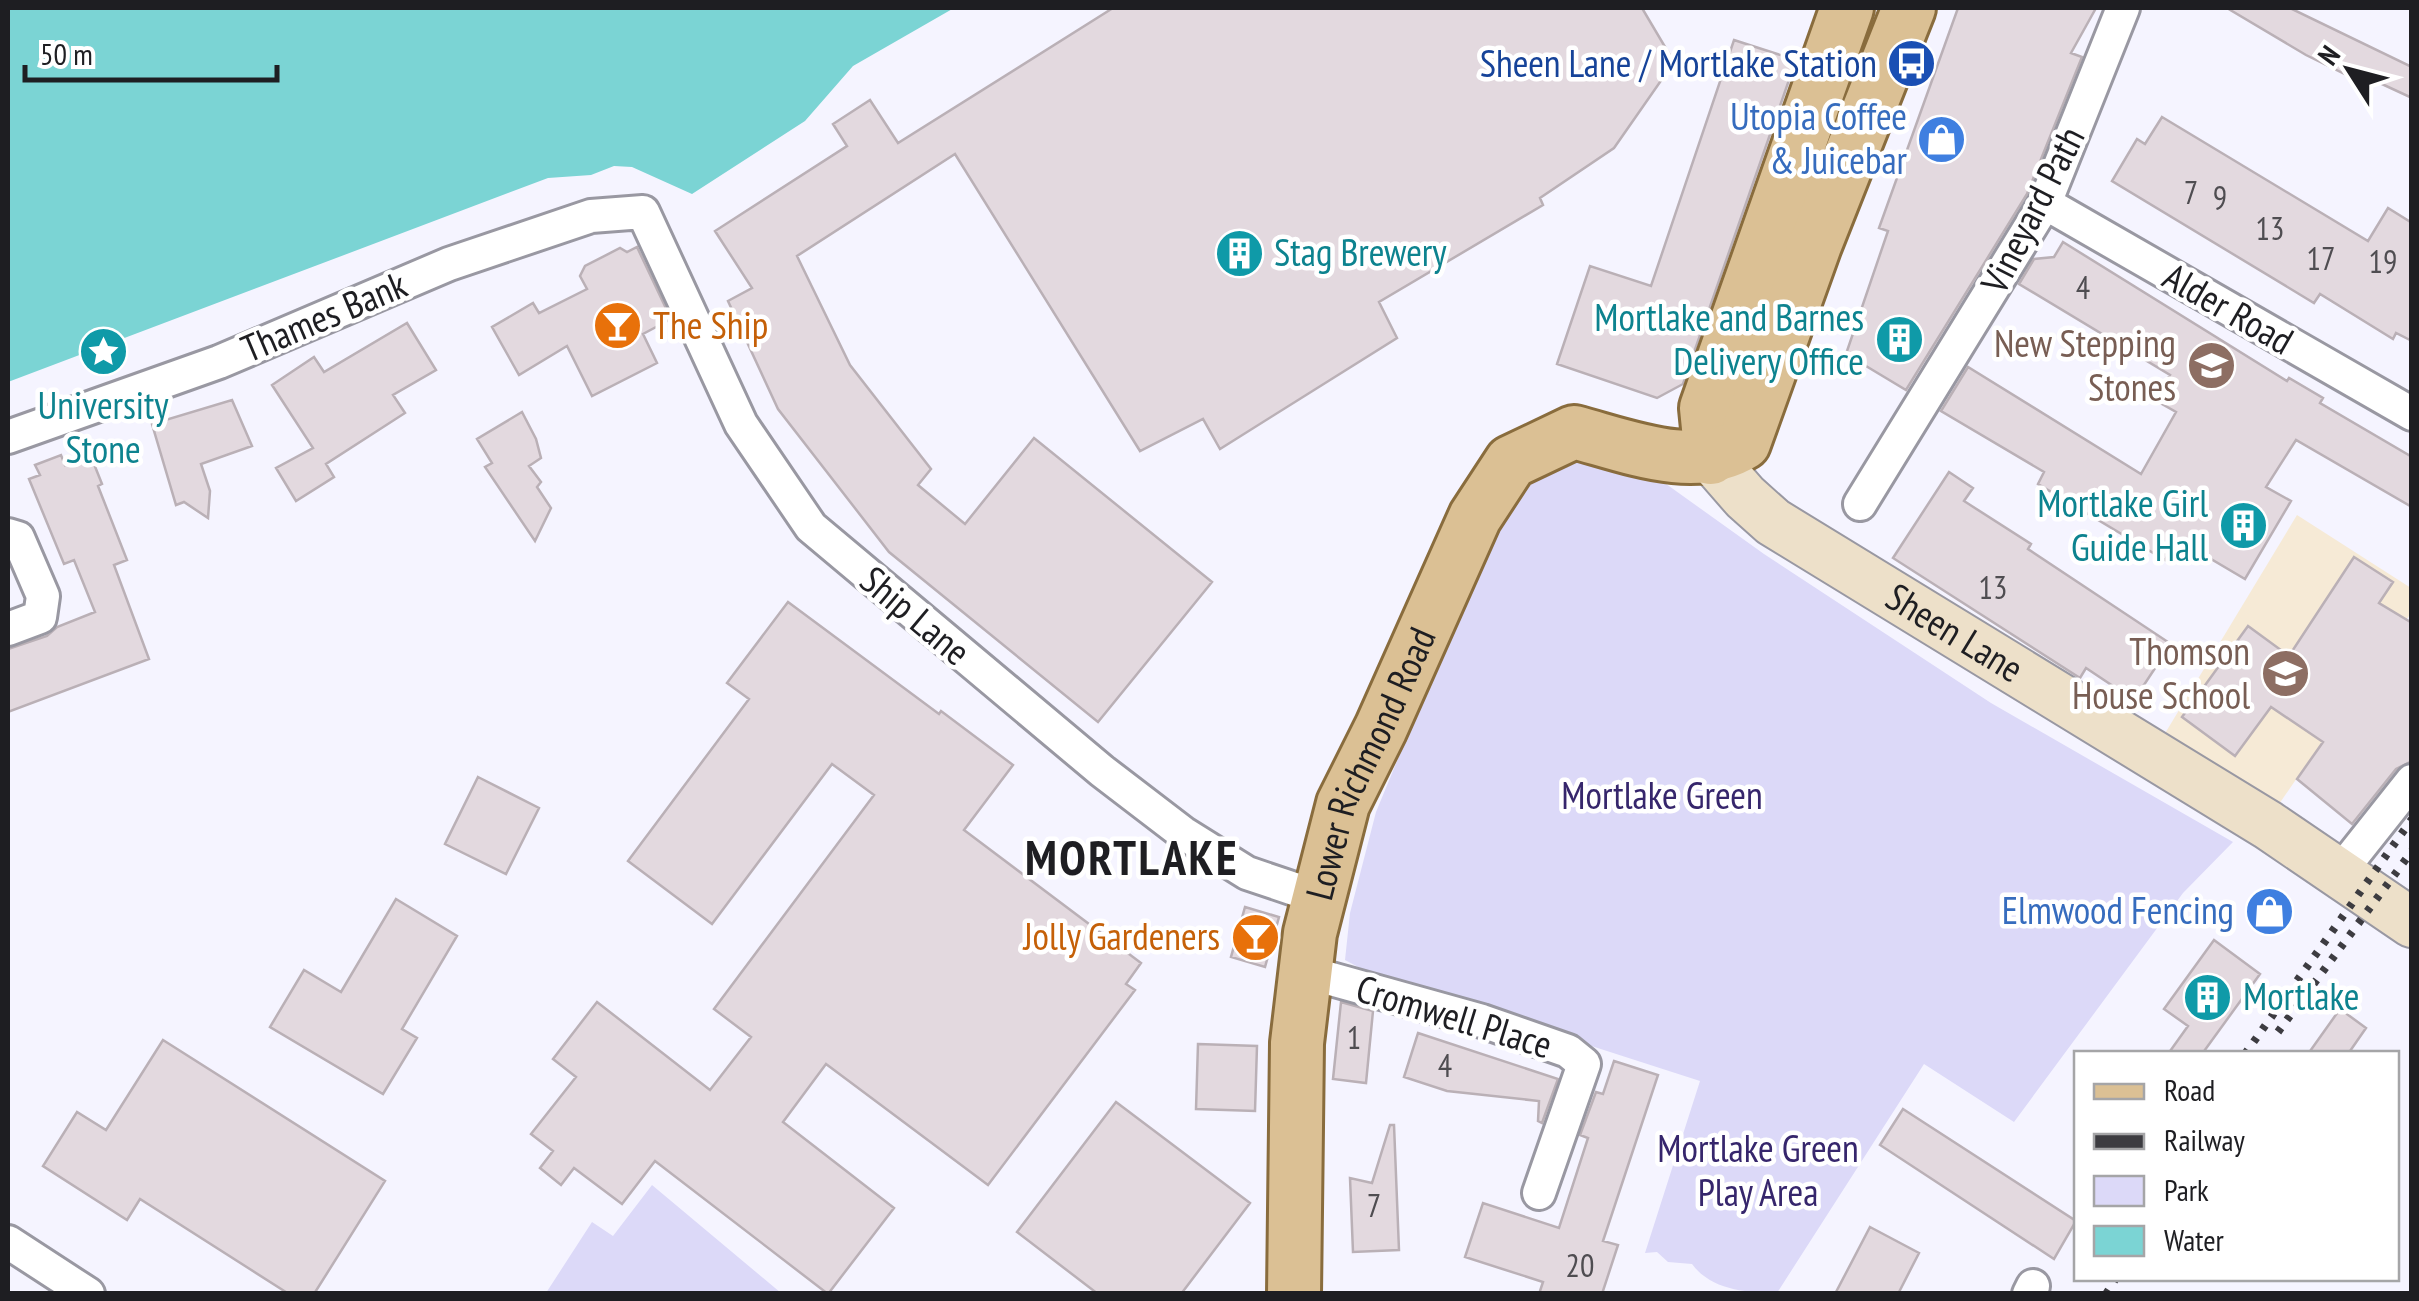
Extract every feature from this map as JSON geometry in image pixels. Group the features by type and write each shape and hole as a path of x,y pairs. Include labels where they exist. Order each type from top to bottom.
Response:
{"main road":[{"path":"1847,8 1706,408 1712,458 1739,446 1749,436 1815,245 1909,8"},
{"name":"Lower Richmond Road","path":"1294,1294 1298,1043 1318,897 1342,804 1381,728 1475,517 1511,462 1574,432 1644,450 1712,458"},
{"name":"Sheen Lane","path":"1712,458 1745,497 1773,522 2251,814 2412,923"}],"street":[{"name":"Vineyard Path","path":"1860,504 2045,203 2123,8"},
{"name":"Alder Road","path":"2045,203 2412,414"},
{"name":"Thames Bank","path":"8,437 220,362 449,264 591,216 643,212"},
{"name":"Ship Lane","path":"643,212 741,424 811,527 1102,771 1182,832 1247,873 1318,897"},
{"path":"8,534 18,538 43,596 40,617 8,629"},
{"path":"2339,873 2412,782"},
{"name":"Cromwell Place","path":"1306,972 1482,1021 1568,1050 1584,1064 1539,1193"},
{"path":"8,1242 88,1294"}],"shaded area":[{"name":"Thomson House School","path":"2297,515 2411,588 2411,613 2277,807 2164,735"}],"green space":[{"name":"Mortlake Green","path":"1557,459 1634,461 1764,554 1991,703 2233,842 2183,893 2014,1122 1924,1064 1777,1293 1719,1285 1692,1264 1668,1262 1657,1252 1645,1253 1700,1081 1377,977 1345,960 1350,913 1376,812 1485,548 1516,498"},
{"path":"652,1185 781,1293 546,1293 592,1222 613,1236"}],"water":[{"path":"8,8 954,8 853,66 805,121 692,194 632,167 614,166 591,175 548,178 8,382"}],"building":[{"name":"Stag Brewery","path":"1113,8 1642,8 1674,62 1614,148 1540,198 1543,205 1379,302 1397,338 1220,449 1203,419 1140,451 955,154 797,256 850,365 931,469 918,485 965,524 1034,438 1212,582 1098,722 889,552 778,409 728,301 752,288 715,231 847,146 833,124 870,100 898,143"},
{"path":"1958,8 2096,8 2071,53 2082,57 2027,194 1906,390 1846,354 1888,231 1879,228"},
{"path":"2227,8 2290,8 2412,67 2412,98 2356,72 2353,78"},
{"path":"1734,40 1796,60 1683,384 1657,398 1557,364 1590,266 1651,286"},
{"path":"2162,117 2368,241 2388,208 2412,223 2412,341 2396,333 2393,339 2320,294 2314,303 2112,181 2137,139 2145,144"},
{"path":"2063,242 2287,381 2289,378 2323,398 2320,403 2412,457 2412,507 2296,440 2266,487 2291,501 2245,579 2177,539 2165,560 2038,484 2044,472 1941,411 1968,367 2141,474 2176,412 2155,400 2170,375 2019,284 2034,259 2054,257"},
{"name":"The Ship","path":"637,247 671,319 643,334 657,363 592,396 567,346 519,375 492,327 533,303 539,313 587,289 580,276 585,266 620,248 627,252"},
{"path":"407,323 436,370 393,395 405,413 326,464 334,477 296,501 276,468 313,448 272,385 314,357 324,372"},
{"path":"232,400 252,446 201,464 210,491 208,518 184,502 176,505 152,424"},
{"path":"522,412 541,458 529,466 541,482 537,487 551,508 535,541 485,467 492,463 477,439"},
{"path":"90,454 127,560 114,565 149,659 8,712 8,649 47,636 57,627 95,612 74,560 64,564 29,479 40,475 35,465 61,455 65,465"},
{"path":"1949,472 1973,488 1964,501 2031,544 2028,549 2171,644 2134,700 2086,668 2080,678 1893,558"},
{"path":"2354,557 2393,582 2379,603 2412,623 2412,761 2396,769 2352,824 2297,779 2323,742 2271,707 2235,756 2182,717 2248,626 2289,656"},
{"path":"788,602 1013,765 964,830 1141,963 1126,984 1135,990 988,1185 826,1064 783,1122 894,1208 828,1294 655,1161 622,1204 574,1168 561,1185 540,1168 553,1151 531,1134 576,1077 553,1059 597,1002 710,1090 751,1037 714,1009 874,795 832,764 712,924 628,861 749,699 727,683"},
{"path":"478,777 539,808 506,874 445,844"},
{"path":"396,899 457,936 402,1029 417,1038 383,1094 270,1027 304,970 341,992"},
{"name":"Jolly Gardeners","path":"1245,907 1279,917 1265,967 1231,957"},
{"name":"Mortlake","path":"2214,940 2260,974 2204,1051 2170,1051 2188,1026 2164,1009"},
{"path":"1341,1002 1373,1011 1366,1083 1333,1079"},
{"name":"Mortlake","path":"2340,1009 2366,1028 2350,1051 2310,1051"},
{"path":"1418,1033 1558,1079 1542,1123 1538,1121 1539,1101 1447,1091 1404,1077"},
{"path":"163,1040 385,1181 314,1294 289,1294 140,1199 127,1220 43,1166 77,1112 106,1130"},
{"path":"1198,1044 1257,1046 1255,1111 1196,1109"},
{"path":"1614,1061 1658,1075 1603,1241 1618,1245 1602,1294 1539,1294 1543,1282 1465,1257 1483,1203 1559,1228 1588,1138 1580,1135 1596,1092 1603,1094"},
{"path":"1116,1102 1250,1203 1181,1294 1098,1294 1017,1232"},
{"path":"1903,1109 2074,1220 2074,1224 2054,1259 1880,1145"},
{"path":"1390,1125 1394,1125 1399,1250 1353,1252 1350,1178 1372,1183"},
{"path":"1870,1227 1919,1253 1898,1294 1835,1294"}],"railway":[{"path":"2247,1051 2412,819"},
{"path":"2278,1032 2412,851"},
{"path":"2106,1294 2114,1281"}],"place":[{"name":"Sheen Lane / Mortlake Station","path":"1912,64"},
{"name":"Utopia Coffee & Juicebar","path":"1942,139"},
{"name":"Stag Brewery","path":"1239,253"},
{"name":"The Ship","path":"618,326"},
{"name":"Mortlake and Barnes Delivery Office","path":"1899,340"},
{"name":"University Stone","path":"103,352"},
{"name":"New Stepping Stones","path":"2211,366"},
{"name":"Mortlake Girl Guide Hall","path":"2243,526"},
{"name":"Thomson House School","path":"2285,674"},
{"name":"Elmwood Fencing","path":"2269,911"},
{"name":"Jolly Gardeners","path":"1255,937"},
{"name":"Mortlake","path":"2208,997"}],"district":[{"name":"MORTLAKE","path":"1132,858"}],"park label":[{"name":"Mortlake Green Play Area","path":"1758,1171"}]}
